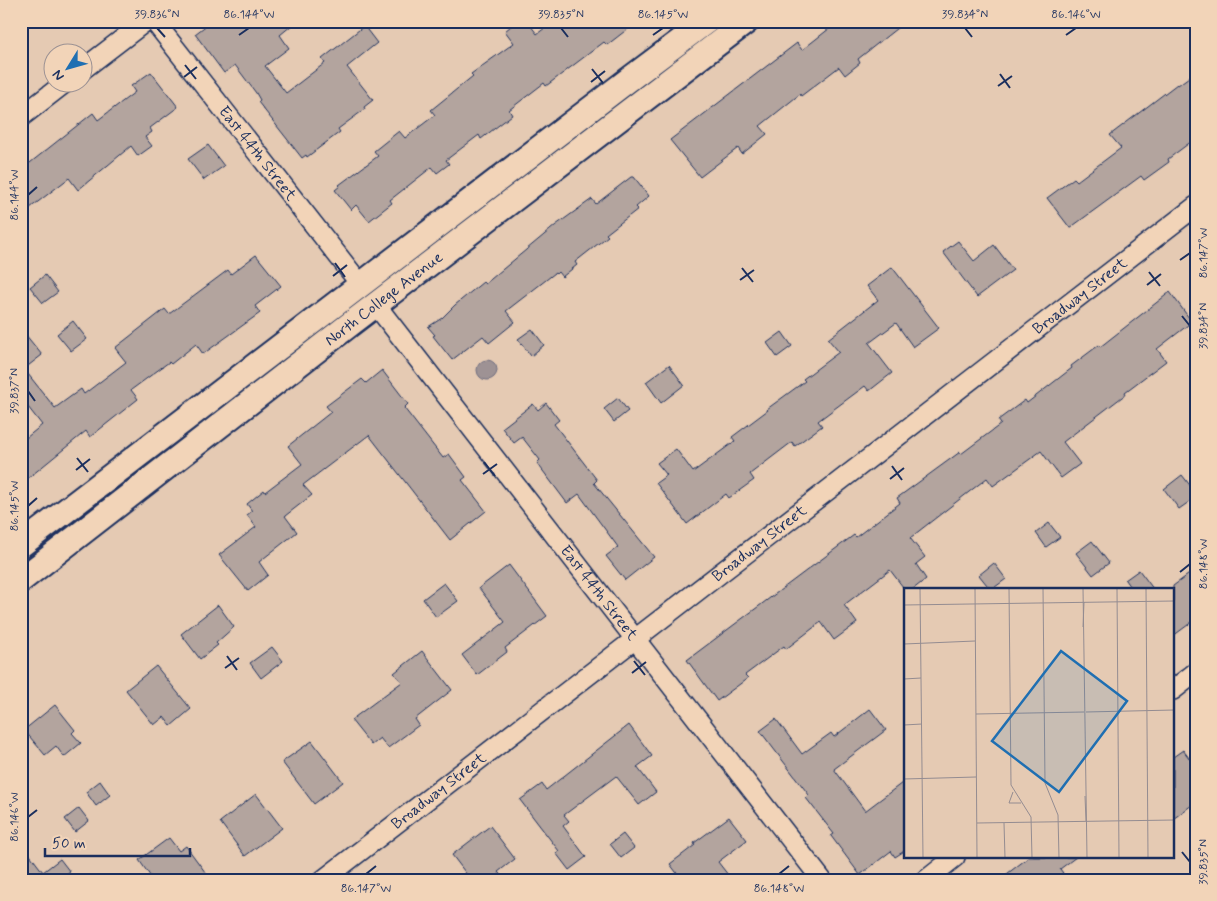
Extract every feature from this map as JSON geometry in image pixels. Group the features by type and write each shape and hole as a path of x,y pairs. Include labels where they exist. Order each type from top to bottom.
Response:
{"main road":[{"name":"North College Avenue","path":"21,545 707,21"},
{"name":"North College Avenue","path":"21,580 747,21"}],"street":[{"path":"92,62 146,21"},
{"name":"East 44th Street","path":"154,21 360,285"},
{"path":"21,117 53,92"},
{"name":"Broadway Street","path":"323,880 1196,206"},
{"name":"East 44th Street","path":"376,305 822,880"},
{"path":"1174,689 1196,672"},
{"path":"926,880 954,858"}],"shaded area":[{"path":"487,360 494,363 497,370 494,377 487,380 480,377 477,370 480,363"}],"building":[{"path":"212,21 297,21 280,35 289,48 265,66 286,93 325,63 322,59 364,26 377,43 347,67 373,100 364,107 365,109 338,129 340,132 307,157 306,155 302,158 258,102 260,100 256,93 235,65 224,73 195,34"},
{"path":"517,21 527,21 537,34 554,21 638,21 607,45 604,42 546,86 544,83 509,110 512,115 481,139 479,135 446,160 449,164 437,173 432,167 390,200 392,203 369,221 356,205 351,210 335,190 339,185 378,156 374,151 399,131 405,138 435,115 431,110 473,76 471,74 514,43 505,31"},
{"path":"839,21 906,21 858,59 860,63 845,75 839,67 801,96 800,94 760,126 767,134 742,154 738,148 700,177 670,140 797,43 802,50"},
{"path":"151,72 178,107 150,128 152,132 145,137 152,146 138,156 131,146 78,190 69,178 21,215 21,170 93,113 98,120 135,92 131,86"},
{"path":"1196,72 1196,138 1168,159 1169,162 1144,180 1141,176 1070,228 1047,198 1074,178 1077,181 1121,148 1110,135 1177,84"},
{"path":"208,145 224,166 204,180 188,159"},
{"path":"631,177 634,177 649,196 636,207 638,209 606,234 608,236 575,262 577,265 562,277 558,272 555,273 506,311 515,322 489,343 483,336 452,360 428,327 442,318 483,282 485,284 556,225 592,199 596,204"},
{"path":"958,241 974,261 994,245 1013,270 977,297 943,252"},
{"path":"256,255 281,286 255,306 260,313 203,354 196,344 171,364 169,362 131,390 138,399 90,437 86,431 21,484 21,442 42,425 21,398 21,329 42,355 24,369 55,408 81,389 84,394 126,362 115,348 165,309 169,314 228,270 231,274"},
{"path":"892,267 939,328 913,347 896,323 869,343 892,373 869,391 865,386 818,421 822,426 795,446 792,442 750,474 754,480 729,498 726,494 687,524 656,483 667,475 657,463 676,449 693,472 735,441 732,437 805,381 803,379 839,352 828,339 878,300 867,286"},
{"path":"45,275 58,292 43,303 30,287"},
{"path":"1170,292 1192,322 1157,349 1166,361 1063,442 1080,464 1061,478 1041,451 993,486 987,478 910,538 925,557 916,564 926,579 915,588 904,588 890,570 844,605 857,623 834,640 821,622 786,649 784,646 745,675 748,678 717,701 687,660 854,535 856,537 900,503 897,498 960,452 961,454 1001,424 998,420 1025,400 1027,403 1072,368 1071,366 1099,345 1100,347"},
{"path":"73,321 87,339 71,351 57,334"},
{"path":"532,329 544,345 531,356 518,339"},
{"path":"782,332 792,346 777,357 767,343"},
{"path":"669,365 684,385 661,403 646,382"},
{"path":"382,370 408,404 404,408 443,458 449,454 466,477 462,480 486,511 450,540 369,435 303,485 312,495 285,516 297,532 259,562 268,575 248,591 219,555 256,527 247,515 252,511 247,504 302,464 288,446 331,412 326,406 362,379 366,383"},
{"path":"618,398 628,411 614,422 604,409"},
{"path":"546,403 559,420 554,424 597,480 594,483 654,557 625,580 606,556 618,547 579,494 567,503 537,463 540,460 522,437 514,443 502,428 533,404 538,410"},
{"path":"1182,475 1196,493 1196,497 1179,509 1164,489"},
{"path":"1049,523 1060,537 1046,547 1036,533"},
{"path":"1092,541 1109,563 1093,575 1076,553"},
{"path":"994,563 1006,579 994,588 989,588 979,575"},
{"path":"509,565 547,616 505,648 507,652 477,675 462,655 505,622 479,588"},
{"path":"1196,569 1196,619 1174,635 1174,588 1173,586"},
{"path":"1139,570 1152,588 1131,588 1125,580"},
{"path":"444,583 458,601 436,617 423,599"},
{"path":"218,605 234,627 216,643 218,645 200,659 181,634"},
{"path":"272,647 283,661 261,678 250,663"},
{"path":"422,651 452,690 415,719 419,725 388,748 380,738 371,745 351,720 402,682 394,673"},
{"path":"156,666 191,709 171,726 164,717 154,725 126,690"},
{"path":"55,705 75,730 72,733 81,743 64,757 56,746 45,755 24,730"},
{"path":"870,709 886,730 834,769 865,811 904,782 904,851 895,857 891,851 860,875 831,836 834,834 806,798 809,795 760,731 776,719 802,754 831,733 834,737"},
{"path":"629,725 652,756 637,767 656,792 639,805 616,776 564,815 569,821 563,826 586,857 569,870 556,853 559,851 520,800 542,784 546,790"},
{"path":"312,741 343,782 314,804 282,762"},
{"path":"1183,750 1196,767 1196,802 1174,818 1174,756"},
{"path":"100,781 110,795 96,806 86,792"},
{"path":"256,794 282,828 245,856 220,822"},
{"path":"79,808 89,821 75,832 65,819"},
{"path":"729,817 747,840 718,862 732,880 682,880 670,864"},
{"path":"490,826 515,859 498,872 505,880 471,880 452,855"},
{"path":"623,834 634,848 621,858 610,844"},
{"path":"169,838 179,851 186,846 211,880 153,880 139,860"},
{"path":"21,843 43,872 60,859 70,872 60,880 21,880"},
{"path":"1028,858 1075,858 1060,869 1063,873 1054,880 999,880"}]}
